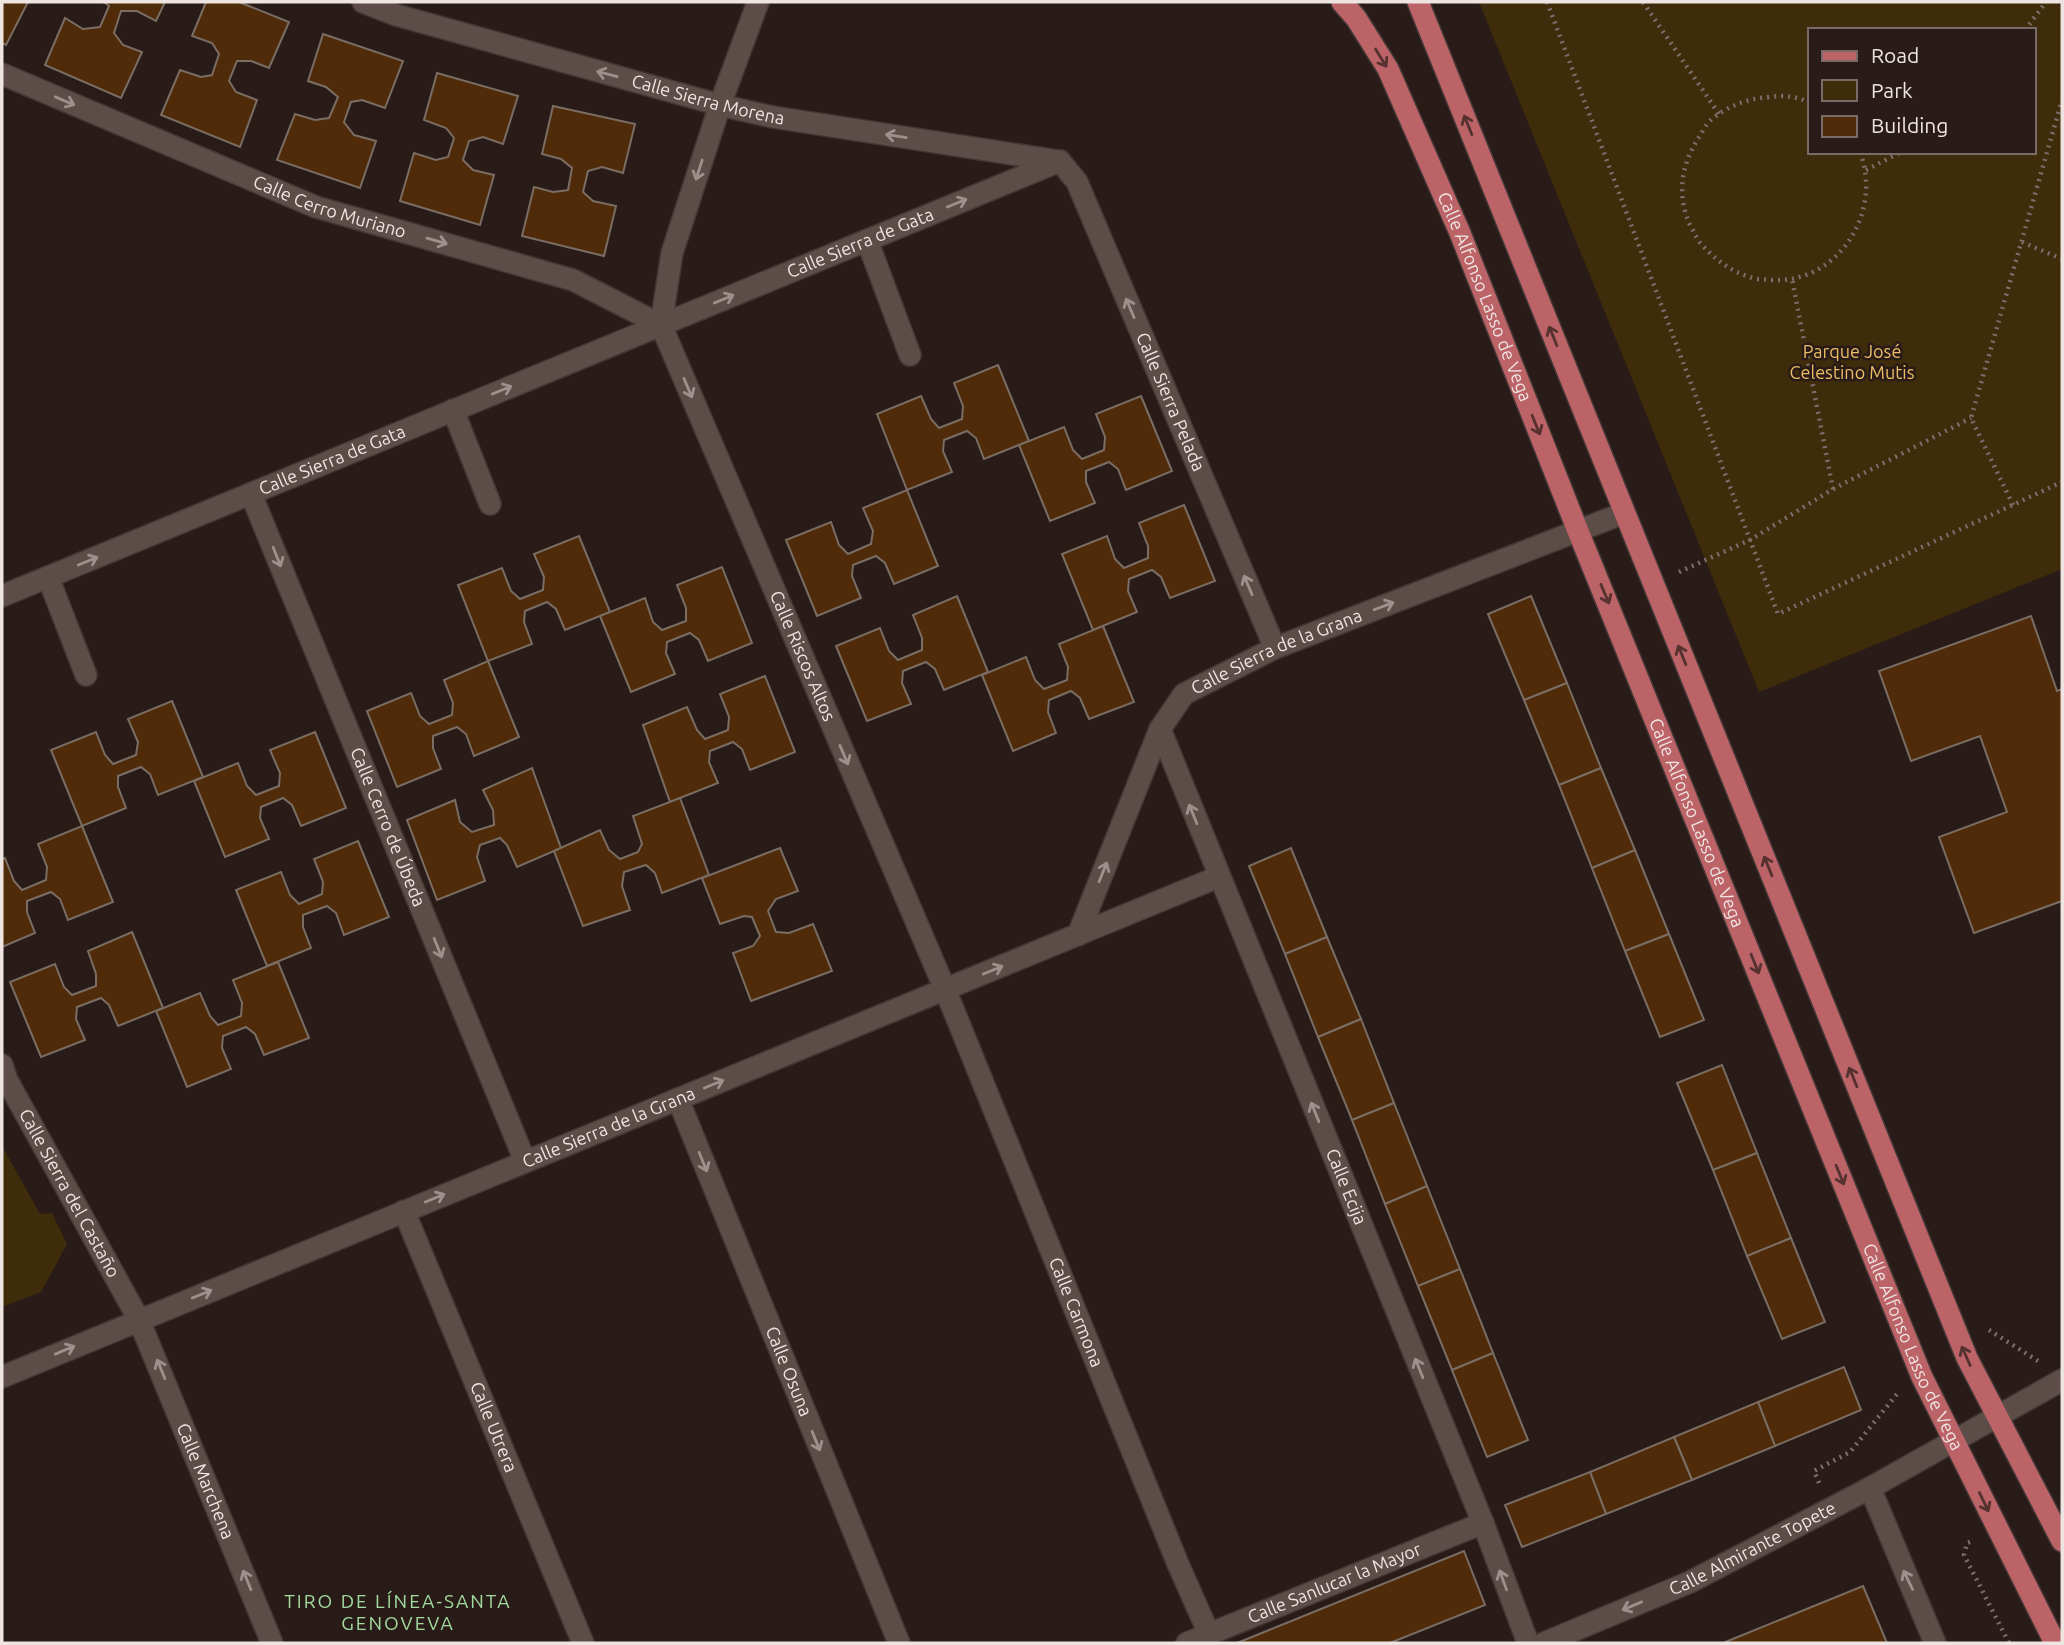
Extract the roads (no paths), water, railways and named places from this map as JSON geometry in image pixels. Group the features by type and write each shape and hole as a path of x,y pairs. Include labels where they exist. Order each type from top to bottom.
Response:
{"main road":[{"name":"Calle Alfonso Lasso de Vega","path":"1342,2 1388,69 1407,111 1460,233 1578,531 1922,1377 2055,1643"},
{"path":"1418,2 1967,1358 2062,1541"}],"street":[{"name":"Calle Sierra Morena","path":"363,2 396,15 720,105 786,119 1060,161"},
{"path":"661,325 672,253 720,105 758,2"},
{"name":"Calle Cerro Muriano","path":"2,74 316,207 573,280 661,325"},
{"name":"Calle Sierra de Gata","path":"2,596 1060,161"},
{"name":"Calle Sierra Pelada","path":"1060,161 1077,182 1275,648"},
{"path":"867,240 910,355"},
{"name":"Calle Riscos Altos","path":"661,325 945,989"},
{"path":"453,410 490,504"},
{"name":"Calle Cerro de Úbeda","path":"251,494 525,1161"},
{"path":"1578,531 1624,513"},
{"name":"Calle Sierra de la Grana","path":"1078,935 1160,729 1184,694 1275,648 1578,531"},
{"path":"48,577 86,675"},
{"name":"Calle Ecija","path":"1160,729 1483,1523 1528,1643"},
{"name":"Calle Sierra de la Grana","path":"2,1377 1218,877"},
{"name":"Calle Carmona","path":"945,989 1178,1564 1209,1634"},
{"name":"Calle Sierra del Castaño","path":"2,1065 7,1080 139,1320"},
{"name":"Calle Osuna","path":"678,1099 899,1643"},
{"name":"Calle Utrera","path":"404,1211 583,1643"},
{"name":"Calle Marchena","path":"139,1320 272,1643"},
{"name":"Calle Almirante Topete","path":"1544,1643 1690,1582 1870,1488 2062,1380"},
{"path":"1870,1488 1935,1643"},
{"name":"Calle Sanlucar la Mayor","path":"1187,1643 1483,1523"}],"district":[{"name":"TIRO DE LÍNEA-SANTA GENOVEVA","path":"398,1612"}],"park label":[{"name":"Parque José Celestino Mutis","path":"1852,362"}]}
